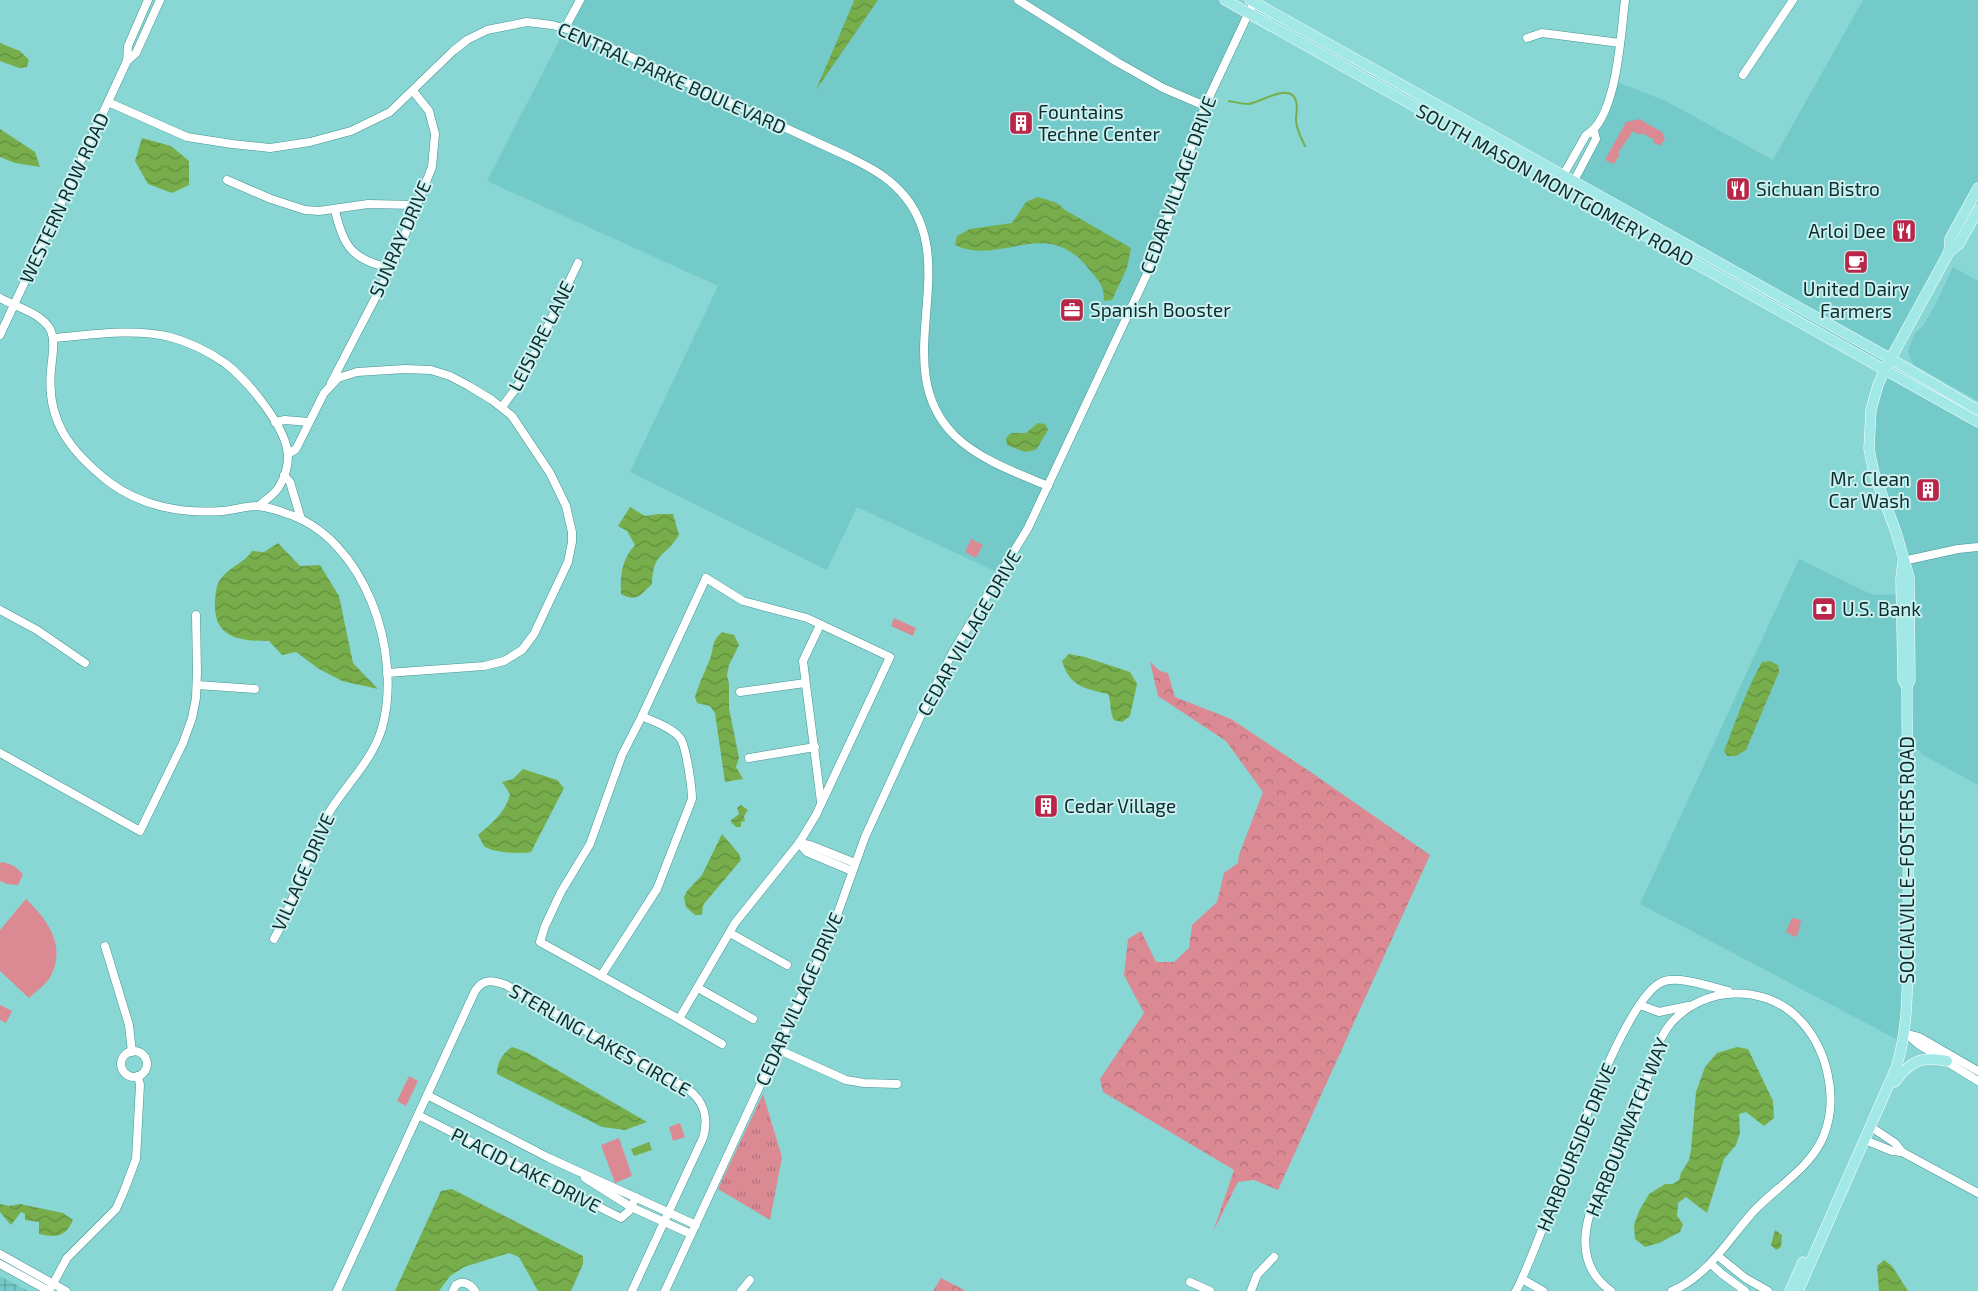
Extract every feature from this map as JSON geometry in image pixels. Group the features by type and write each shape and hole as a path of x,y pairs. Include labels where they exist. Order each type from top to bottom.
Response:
{"main road":[{"name":"SOUTH MASON MONTGOMERY ROAD","path":"1225,0 1978,422"},
{"name":"SOUTH MASON MONTGOMERY ROAD","path":"1253,1 1891,359 1978,410"},
{"name":"SOCIALVILLE–FOSTERS ROAD","path":"1949,252 1950,239 1978,188"},
{"name":"SOCIALVILLE–FOSTERS ROAD","path":"1798,1291 1885,1095 1902,1050 1908,991 1907,687 1910,680 1910,594 1908,571 1874,473 1869,449 1871,410 1878,384 1885,369 1949,252 1959,244 1978,210"},
{"name":"SOCIALVILLE–FOSTERS ROAD","path":"1790,1291 1884,1082 1898,1040 1904,1032"},
{"path":"1885,1095 1901,1073 1912,1063 1924,1059 1947,1061"}],"street":[{"name":"WESTERN ROW ROAD","path":"0,335 127,61 128,46 148,0"},
{"name":"WESTERN ROW ROAD","path":"127,61 136,53 160,0"},
{"path":"565,28 580,0"},
{"path":"1018,0 1117,62 1163,88 1205,106"},
{"path":"1558,186 1586,135 1594,131 1608,102 1614,81 1625,0"},
{"path":"1743,74 1793,0"},
{"name":"CEDAR VILLAGE DRIVE","path":"665,1291 831,932 868,831 941,674 1028,528 1154,259 1205,106 1253,1"},
{"name":"CENTRAL PARKE BOULEVARD","path":"108,102 187,137 270,148 310,142 351,131 390,112 452,51 467,40 488,30 527,22 565,28 849,157 877,172 893,184 916,213 929,253 924,358 927,385 934,406 948,428 968,447 1007,468 1048,486"},
{"path":"1527,38 1542,33 1620,43"},
{"name":"SUNRAY DRIVE","path":"288,454 296,449 390,268 432,167 435,134 429,111 412,91"},
{"path":"1568,192 1596,139 1594,131"},
{"path":"227,180 290,206 319,211 368,204 417,205"},
{"path":"335,210 348,246 357,256 369,263 390,268"},
{"name":"LEISURE LANE","path":"502,406 522,380 578,263"},
{"path":"0,298 46,324 53,338 140,333 171,338 191,344 231,368 257,395 275,422 288,454 284,475 278,489 259,506"},
{"name":"VILLAGE DRIVE","path":"53,338 50,397 55,417 67,440 104,477 134,497 169,508 213,511 259,506 301,519 324,534 338,547 366,586 376,611 388,673 386,706 379,737 366,760 324,821 285,919 274,939"},
{"path":"330,385 342,376 357,372 426,369 450,376 502,406 512,416 550,473 566,506 572,532 568,562 562,577 534,634 522,650 513,657 484,666 388,673"},
{"path":"275,422 285,420 309,422"},
{"path":"284,475 290,482 301,519"},
{"path":"1903,561 1958,549 1978,547"},
{"path":"679,1019 730,933 761,889 798,844 821,802 890,657 807,618 743,601 706,578 622,755 590,844 561,892 545,926 540,942 722,1044"},
{"path":"1,614 37,630 85,663"},
{"path":"0,752 140,832 188,728 196,698 196,615"},
{"path":"820,625 803,661 821,802"},
{"path":"740,692 805,683"},
{"path":"197,685 255,689"},
{"path":"601,976 657,889 692,799 692,785 682,739 673,732 642,716"},
{"path":"749,758 815,747"},
{"path":"798,844 810,845 855,863"},
{"path":"798,844 807,852 852,871"},
{"path":"730,933 787,965"},
{"path":"106,946 129,1026 132,1052"},
{"name":"HARBOURSIDE DRIVE","path":"1516,1291 1612,1056 1625,1027 1640,1005 1657,984 1672,979 1735,993"},
{"name":"STERLING LAKES CIRCLE","path":"337,1291 478,987 486,981 492,980 506,985 686,1088 698,1098 706,1118 706,1128 632,1291"},
{"path":"698,988 754,1019"},
{"name":"HARBOURWATCH WAY","path":"1611,1291 1594,1276 1586,1256 1585,1240 1593,1204 1607,1169 1636,1113 1659,1042 1671,1024 1691,1006 1716,995 1735,993 1754,995 1774,1002 1788,1010 1804,1025 1815,1043 1827,1073 1831,1105 1824,1136 1812,1155 1755,1210 1712,1264 1696,1278 1672,1291"},
{"path":"1640,1005 1664,1012 1691,1006"},
{"path":"1904,1032 1918,1044 1978,1081"},
{"path":"1904,1032 1919,1037 1978,1071"},
{"path":"777,1050 846,1080 864,1084 897,1084"},
{"path":"132,1052 142,1054 146,1061 146,1068 138,1076 128,1075 122,1067 123,1058 132,1052"},
{"path":"50,1289 67,1258 116,1209 124,1191 136,1159 140,1085 138,1076"},
{"name":"PLACID LAKE DRIVE","path":"427,1094 560,1163 696,1225"},
{"name":"PLACID LAKE DRIVE","path":"418,1115 621,1218 625,1216 636,1197"},
{"path":"1871,1127 1895,1144 1902,1152 1978,1193"},
{"path":"1865,1140 1892,1151 1902,1152"},
{"name":"PLACID LAKE DRIVE","path":"560,1163 631,1207 692,1234"},
{"path":"0,1254 50,1289"},
{"path":"1718,1256 1745,1278 1768,1291"},
{"path":"1252,1291 1258,1275 1274,1258"},
{"path":"0,1264 50,1289 66,1291"},
{"path":"1712,1264 1745,1291"},
{"path":"1522,1279 1543,1291"},
{"path":"741,1291 750,1280"},
{"path":"454,1291 459,1283 465,1282 475,1291"},
{"path":"1190,1282 1210,1291"}],"shaded area":[{"path":"580,0 1225,0 1248,13 1214,84 1165,229 1048,486 1001,574 857,507 827,570 630,472 718,286 487,181"},
{"path":"1863,0 1978,0 1978,188 1885,369 1787,314 1793,305 1573,181 1596,139 1594,131 1614,81 1666,101 1773,160"},
{"path":"1953,267 1978,281 1978,401 1916,366 1911,361 1908,351 1915,333 1923,326"},
{"path":"1885,369 1978,422 1978,785 1923,755 1908,739 1908,991 1898,1040 1640,904 1799,559 1873,595 1910,594 1884,502 1869,425"},
{"path":"0,1276 28,1291 0,1291"}],"green space":[{"path":"1639,119 1662,132 1665,139 1660,146 1642,133 1640,135 1633,131 1618,153 1620,154 1614,164 1605,160 1626,122"},
{"path":"971,539 983,545 976,558 965,552"},
{"path":"894,618 916,628 913,636 891,626"},
{"path":"1150,662 1160,671 1168,673 1175,697 1231,719 1430,855 1278,1190 1254,1180 1238,1182 1213,1232 1234,1170 1103,1092 1100,1079 1144,1013 1124,975 1128,939 1141,931 1156,962 1174,962 1189,948 1192,925 1217,902 1224,873 1238,863 1239,855 1263,792 1226,741 1158,696"},
{"path":"3,862 14,866 23,874 18,885 0,881 0,863"},
{"path":"26,899 48,925 53,935 57,956 49,979 29,998 0,971 0,930"},
{"path":"1792,918 1801,920 1798,934 1795,937 1786,932"},
{"path":"0,1005 12,1011 6,1023 0,1020"},
{"path":"409,1076 418,1081 406,1106 397,1101"},
{"path":"763,1094 782,1157 770,1220 718,1189"},
{"path":"680,1123 685,1137 673,1141 669,1127"},
{"path":"619,1138 632,1176 615,1183 601,1145"},
{"path":"941,1278 966,1291 933,1291"}],"water":[{"path":"878,0 816,90 854,1"},
{"path":"0,43 20,51 29,60 27,67 19,68 0,61"},
{"path":"0,129 35,152 40,167 15,163 0,157"},
{"path":"142,138 171,146 189,161 189,185 172,193 148,184 135,161"},
{"path":"1038,197 1057,203 1065,210 1131,248 1127,268 1112,300 1104,301 1102,286 1088,268 1072,253 1056,245 1040,243 989,250 972,250 955,245 957,236 970,229 1012,223 1026,202"},
{"path":"1038,423 1045,424 1048,430 1036,450 1025,452 1007,445 1006,438 1011,433 1026,433"},
{"path":"630,507 645,516 673,514 679,535 657,560 652,584 642,594 631,598 621,594 621,580 627,556 635,545 627,531 618,526"},
{"path":"278,543 300,566 320,565 339,596 353,663 378,689 342,681 319,669 296,652 282,655 269,641 247,640 230,635 218,623 215,613 215,601 216,591 221,579 252,551 264,552"},
{"path":"722,632 734,635 739,645 729,665 727,675 729,708 739,758 736,767 743,779 725,782 715,713 710,706 697,703 695,697 715,641"},
{"path":"1069,654 1085,657 1130,672 1137,684 1130,716 1122,722 1114,720 1108,694 1085,688 1069,676 1062,661"},
{"path":"1770,661 1778,665 1779,672 1746,750 1736,756 1727,756 1724,751 1751,684 1762,662"},
{"path":"523,769 557,780 564,788 531,852 507,852 488,848 484,846 478,835 497,817 508,800 510,794 502,782 513,779"},
{"path":"741,805 748,810 744,816 745,821 741,822 741,827 736,827 731,820 739,814 737,808"},
{"path":"722,834 739,854 741,860 703,905 702,915 695,915 686,907 684,897 702,875"},
{"path":"512,1047 526,1052 647,1122 625,1130 602,1127 497,1074 501,1059 505,1052"},
{"path":"1737,1047 1748,1049 1773,1101 1774,1118 1764,1126 1746,1112 1739,1114 1740,1133 1736,1145 1724,1159 1707,1213 1686,1197 1678,1203 1677,1216 1683,1224 1680,1232 1659,1243 1645,1247 1635,1239 1634,1225 1639,1211 1649,1194 1665,1184 1673,1184 1679,1180 1689,1160 1696,1092 1705,1067 1717,1053"},
{"path":"649,1142 652,1150 634,1156 631,1149"},
{"path":"452,1189 583,1256 583,1264 571,1291 538,1291 519,1257 509,1253 464,1267 450,1276 439,1291 395,1291 441,1191"},
{"path":"0,1204 9,1206 20,1204 63,1213 73,1220 67,1230 60,1235 39,1234 39,1222 25,1220 25,1214 21,1212 11,1225 0,1212"},
{"path":"1775,1230 1782,1235 1781,1247 1776,1250 1771,1245"},
{"path":"1884,1260 1892,1266 1908,1291 1879,1291 1877,1266"}],"waterway":[{"path":"1229,101 1248,104 1282,93 1293,95 1297,103 1297,127 1305,146"}],"place":[{"name":"Fountains Techne Center","path":"1021,123"},
{"name":"Sichuan Bistro","path":"1738,189"},
{"name":"Arloi Dee","path":"1904,231"},
{"name":"United Dairy Farmers","path":"1856,262"},
{"name":"Spanish Booster","path":"1072,310"},
{"name":"Mr. Clean Car Wash","path":"1928,490"},
{"name":"U.S. Bank","path":"1824,609"},
{"name":"Cedar Village","path":"1046,806"}]}
